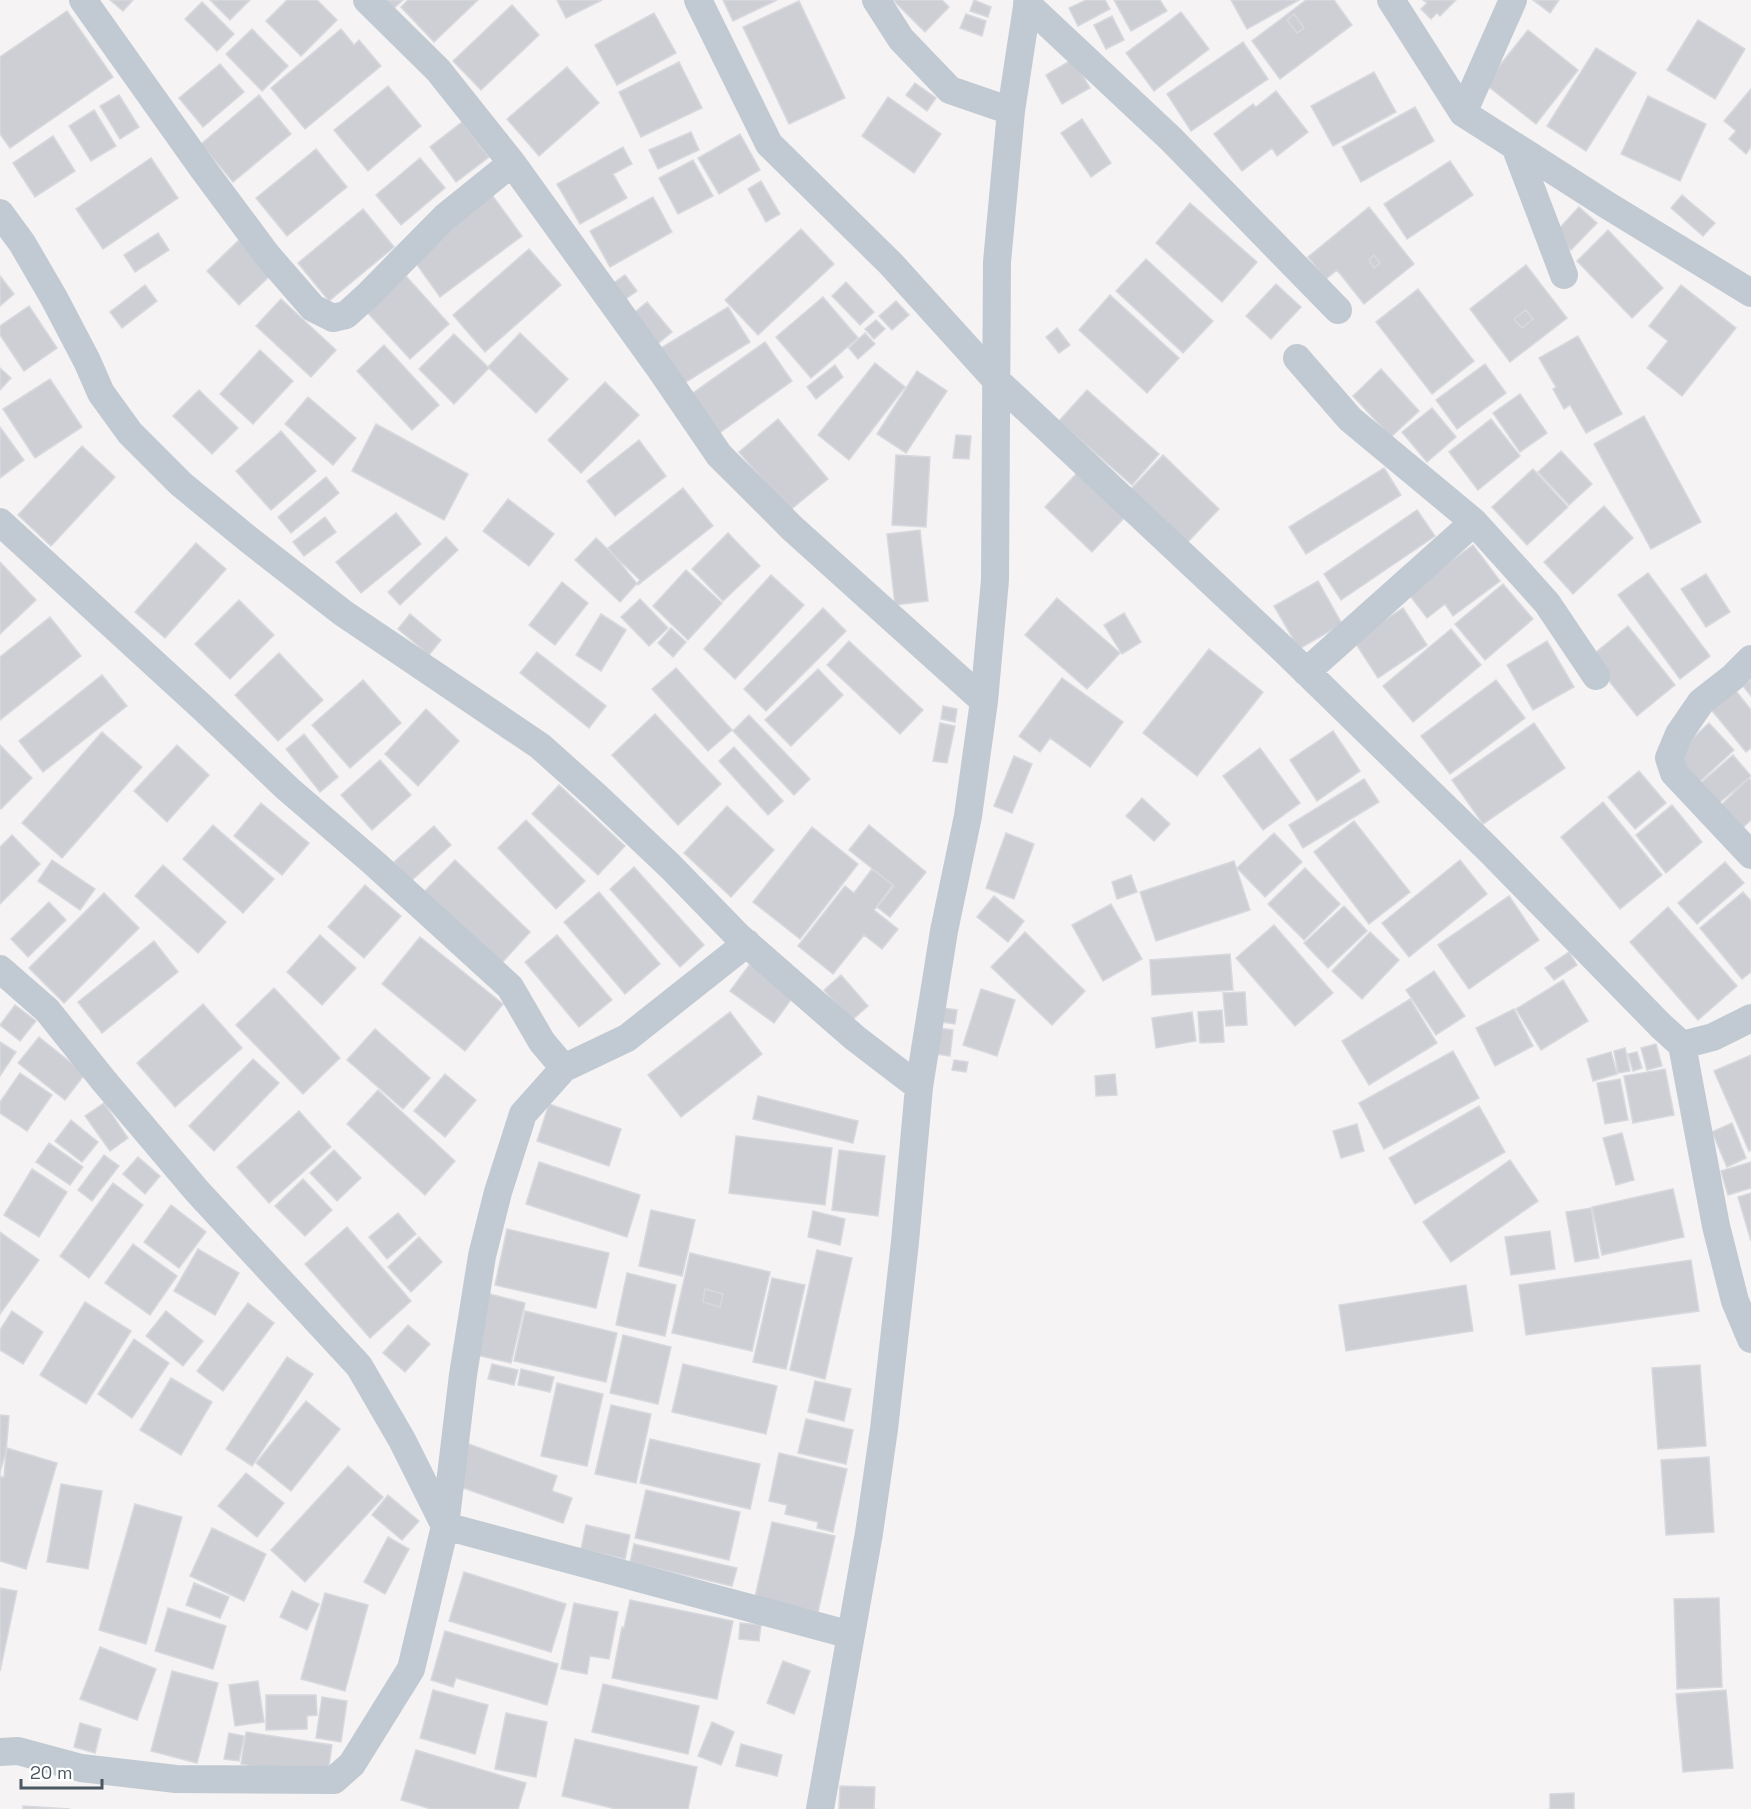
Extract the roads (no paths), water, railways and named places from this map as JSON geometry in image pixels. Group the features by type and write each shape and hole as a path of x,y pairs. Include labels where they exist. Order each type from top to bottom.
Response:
{"street":[{"path":"83,0 267,255 313,308 333,318 346,315 445,216 512,163"},
{"path":"367,0 438,70 512,163 719,454 792,528 984,701"},
{"path":"698,0 770,144 891,264 997,381 1306,672 1490,851 1660,1026 1682,1045 1716,1226 1736,1301 1751,1340"},
{"path":"876,0 901,39 950,90 1011,111"},
{"path":"1391,0 1463,113 1751,293"},
{"path":"1463,113 1513,0"},
{"path":"820,1809 869,1533 884,1429 905,1242 919,1087 944,930 968,816 984,701 995,580 997,261 1011,111 1027,2"},
{"path":"1027,2 1171,139 1338,310"},
{"path":"1515,146 1564,275"},
{"path":"0,213 22,243 54,298 101,393 130,433 181,484 343,613 540,746 670,866 738,936 855,1038 919,1087"},
{"path":"1297,358 1350,419 1474,522 1547,603 1596,676"},
{"path":"0,522 288,789 374,863 510,987 542,1042 564,1068"},
{"path":"1306,672 1474,522"},
{"path":"1751,659 1733,677 1701,702 1679,734 1669,758 1674,773 1751,855"},
{"path":"0,1752 18,1751 81,1768 176,1779 334,1780 352,1764 411,1669 445,1526 463,1375 482,1256 498,1192 523,1114 564,1068 627,1038 747,943"},
{"path":"0,969 47,1010 104,1082 197,1191 359,1366 402,1440 445,1526 851,1635"},
{"path":"1682,1045 1713,1037 1751,1018"}]}
